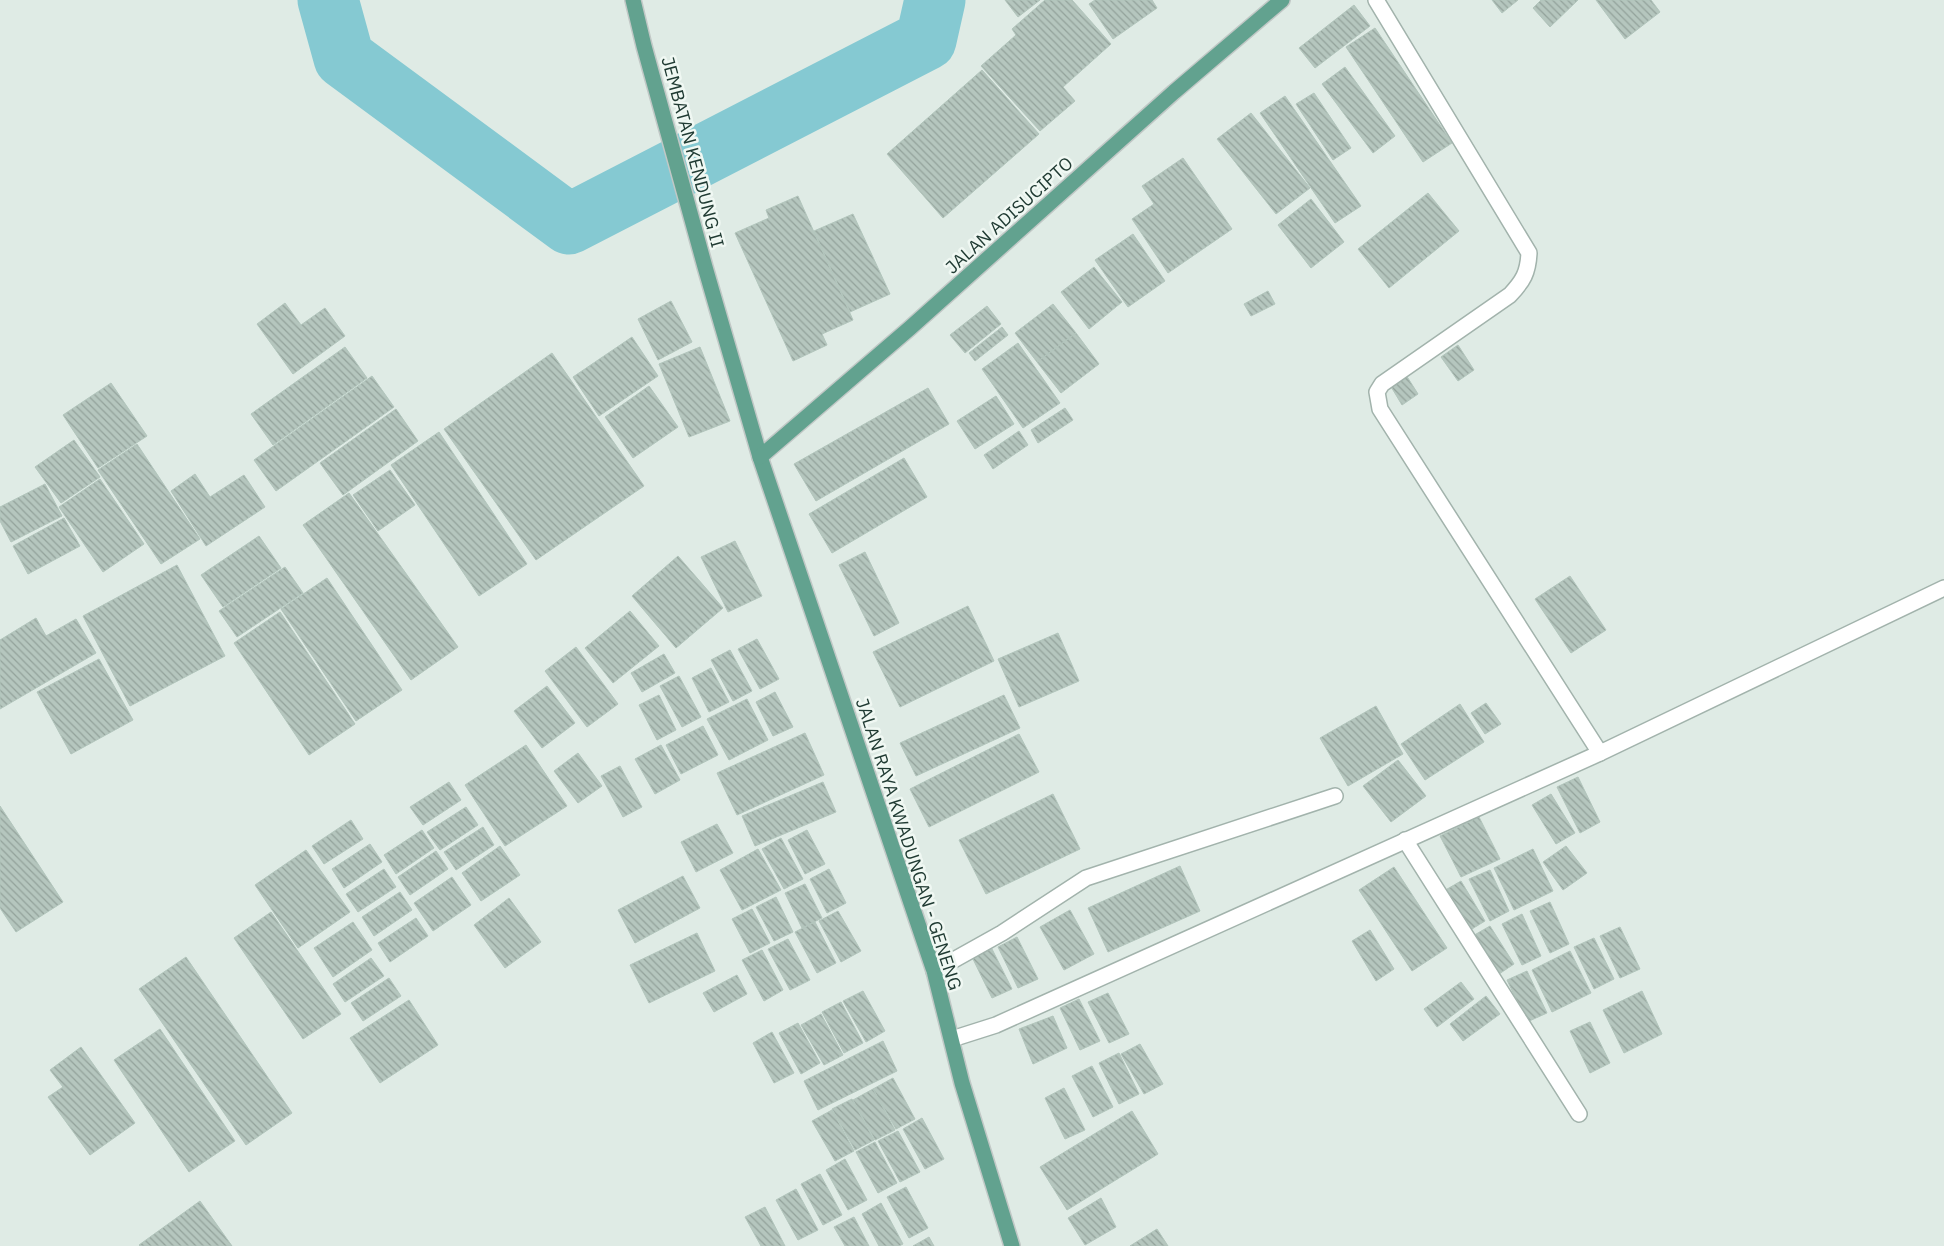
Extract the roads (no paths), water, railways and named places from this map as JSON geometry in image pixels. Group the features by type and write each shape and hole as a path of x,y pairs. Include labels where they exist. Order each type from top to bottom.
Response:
{"main road":[{"name":"JEMBATAN KENDUNG II","path":"633,0 705,267 760,457"},
{"name":"JALAN ADISUCIPTO","path":"760,457 910,328 1167,98 1282,0"},
{"name":"JALAN RAYA KWADUNGAN - GENENG","path":"760,457 934,971 962,1083 1012,1246"}],"street":[{"path":"1376,0 1530,254 1529,265 1523,282 1510,295 1382,384 1377,392 1380,408 1600,753"},
{"path":"952,1039 996,1025 1600,753 1944,588"},
{"path":"934,971 1002,933 1086,878 1335,796"},
{"path":"1405,840 1579,1114"}],"waterway":[{"path":"328,0 344,58 569,224 926,40 935,0"}]}
